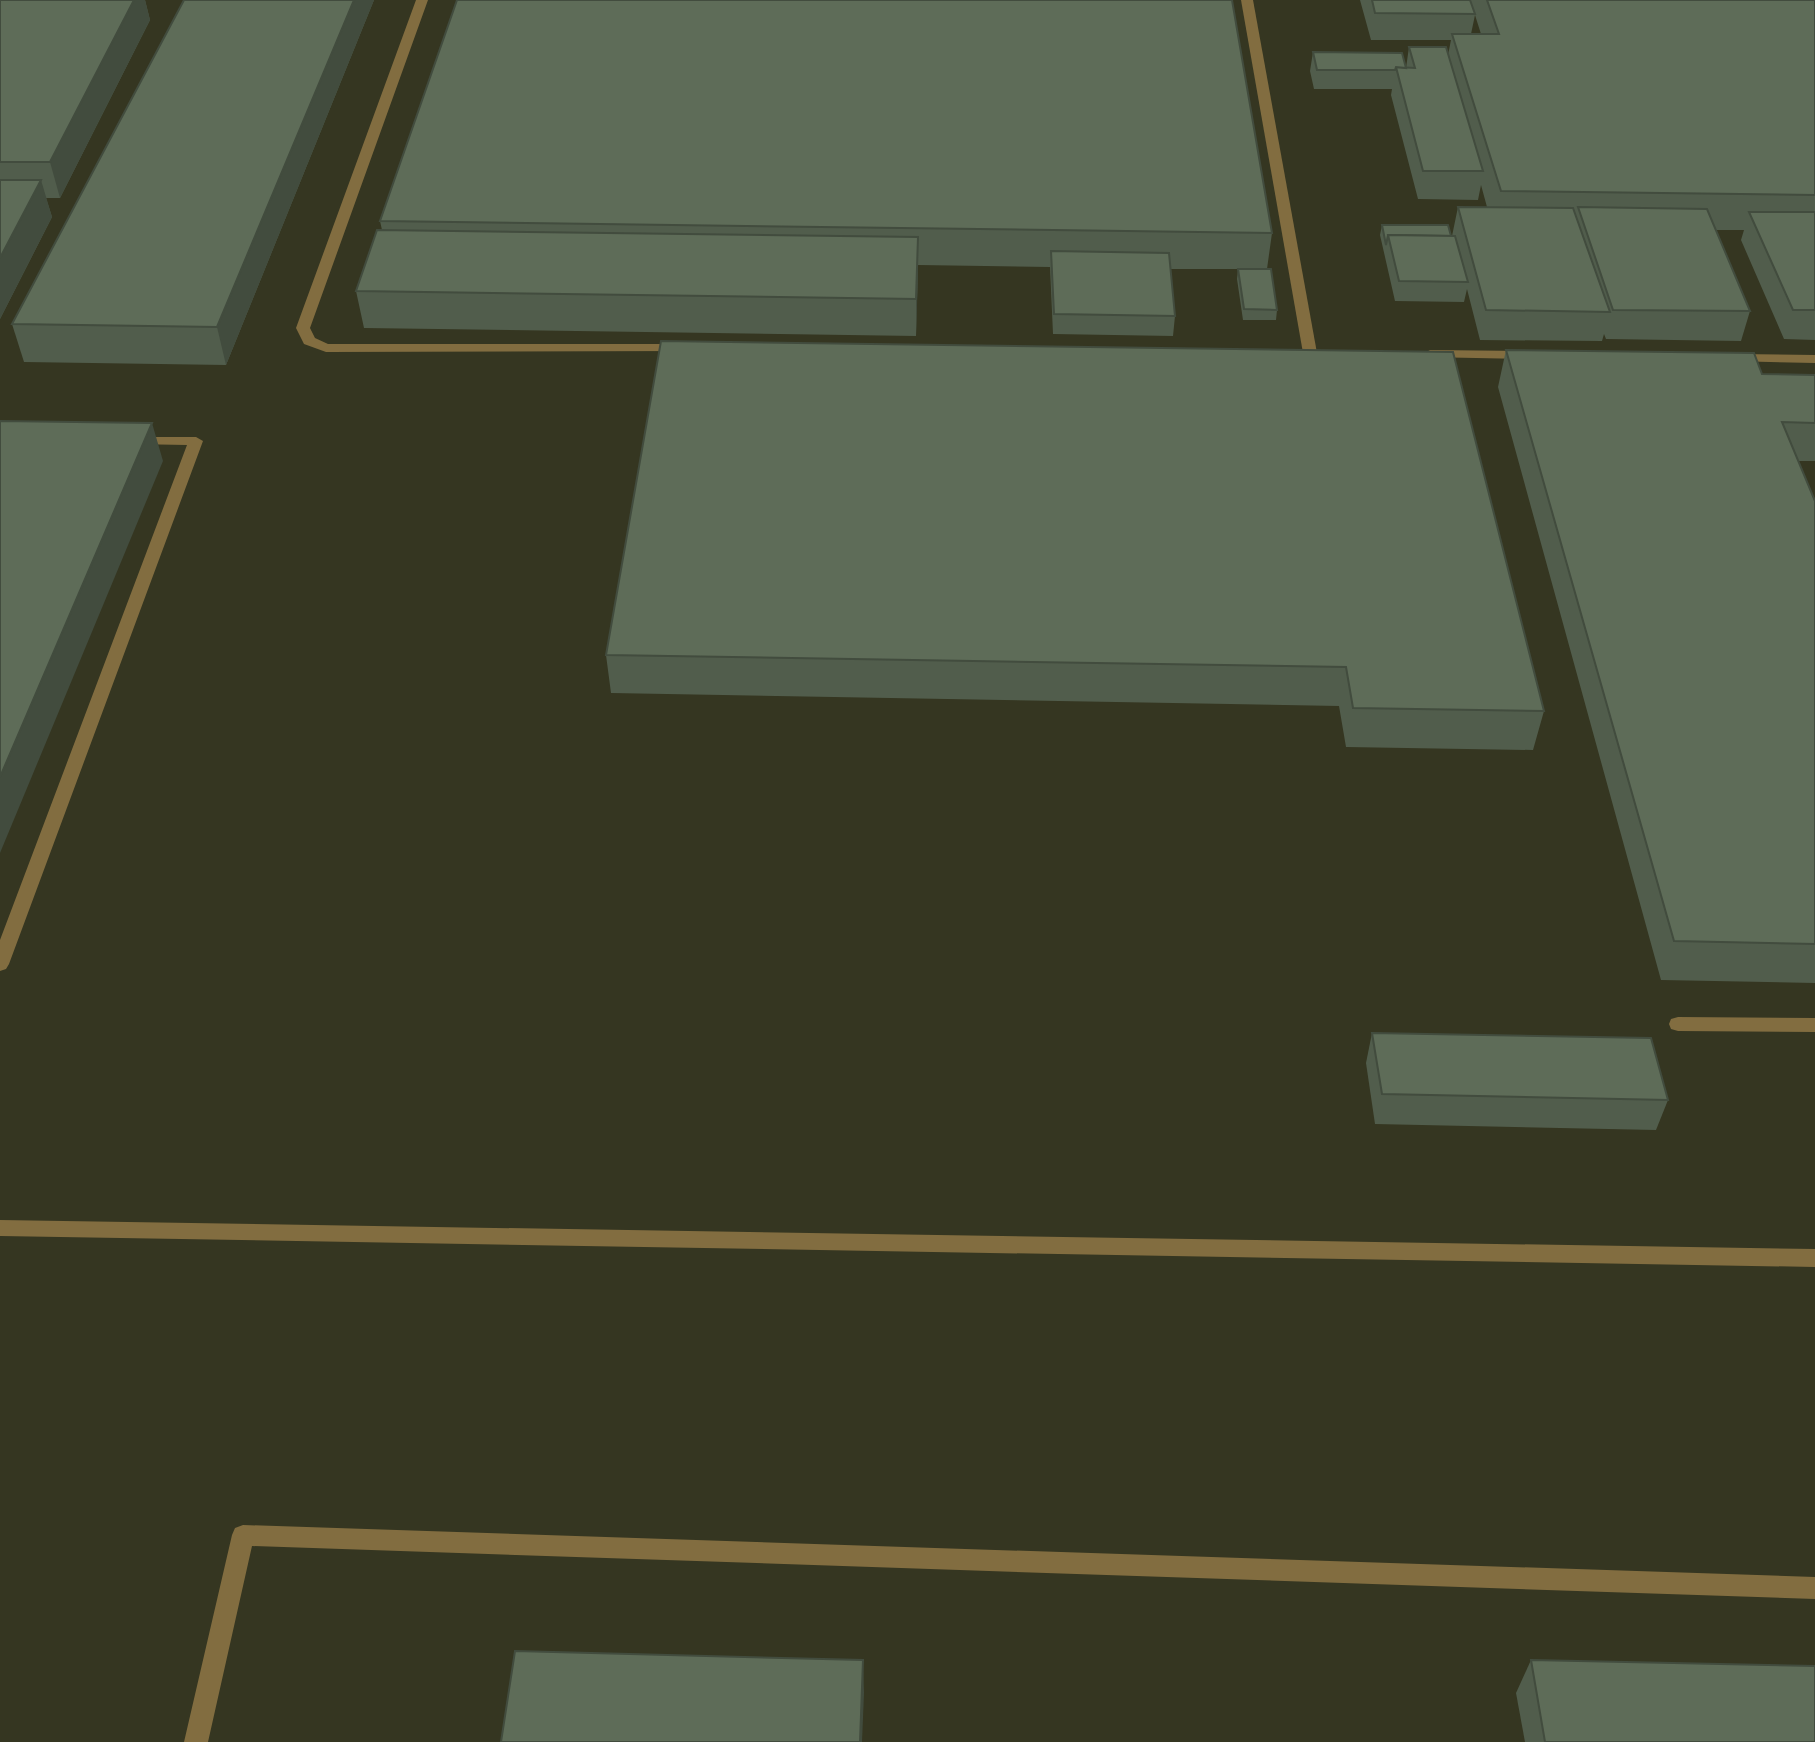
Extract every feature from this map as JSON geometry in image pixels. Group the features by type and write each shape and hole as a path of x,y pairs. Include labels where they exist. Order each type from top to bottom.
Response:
{"street":[{"path":"422,0 303,328 309,341 326,348 697,348"},
{"path":"1247,0 1310,353"},
{"path":"1419,354 1542,356"},
{"path":"1720,358 1815,359"},
{"path":"0,964 196,441 118,441"},
{"path":"1678,1024 1815,1025"},
{"path":"0,1228 1815,1258"},
{"path":"196,1742 243,1535 1815,1588"}],"building":[{"path":"0,0 134,0 50,162 0,162"},
{"path":"184,0 354,0 217,327 12,324"},
{"path":"457,0 1232,0 1272,233 380,221"},
{"path":"1372,0 1470,0 1475,14 1375,13"},
{"path":"1487,0 1815,0 1815,195 1501,191 1452,34 1499,34"},
{"path":"1409,47 1446,47 1483,171 1423,171 1396,67 1415,68"},
{"path":"1313,52 1402,53 1406,68 1317,70"},
{"path":"0,180 41,180 0,258"},
{"path":"1458,207 1573,208 1610,312 1486,310"},
{"path":"1578,207 1707,209 1750,311 1613,310"},
{"path":"1749,212 1815,212 1815,310 1793,310"},
{"path":"1382,225 1448,225 1451,236 1388,235 1386,245"},
{"path":"377,230 918,237 916,299 356,291"},
{"path":"1388,235 1455,236 1468,282 1399,281"},
{"path":"1051,251 1169,253 1175,316 1054,314"},
{"path":"1238,269 1271,269 1277,310 1244,309"},
{"path":"661,341 1453,352 1544,711 1353,708 1346,667 606,655"},
{"path":"1506,350 1754,353 1762,374 1815,375 1815,423 1782,422 1815,501 1815,944 1674,941"},
{"path":"0,421 152,423 0,777"},
{"path":"1372,1033 1651,1038 1668,1100 1382,1094"},
{"path":"515,1651 863,1660 860,1742 501,1742"},
{"path":"1531,1660 1815,1666 1815,1742 1545,1742"}]}
